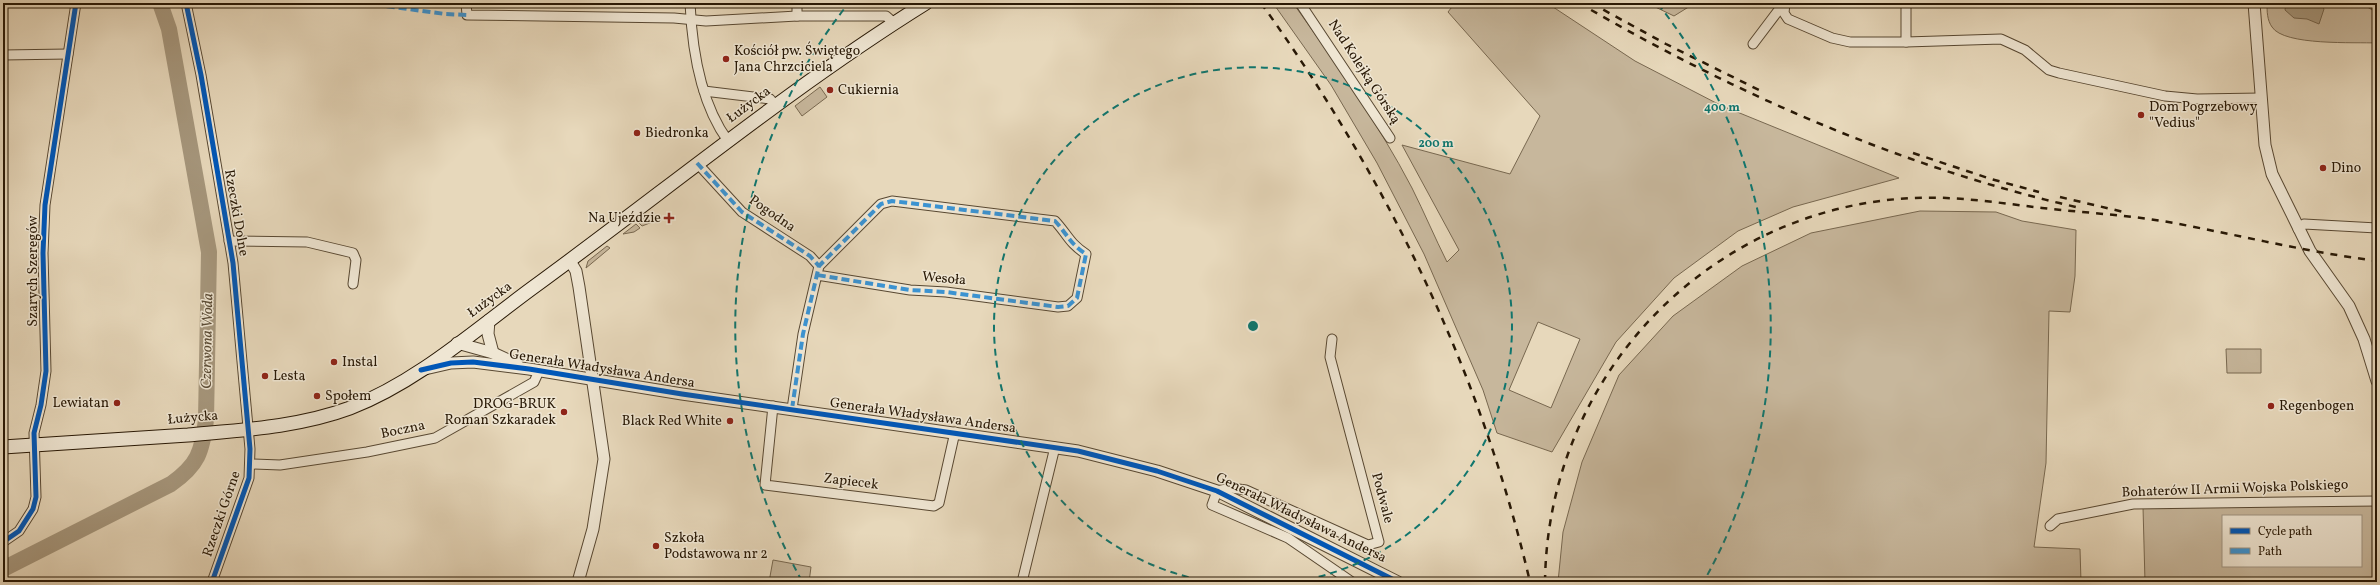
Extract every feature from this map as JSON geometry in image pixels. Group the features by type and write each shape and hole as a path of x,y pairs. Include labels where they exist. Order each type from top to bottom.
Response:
{"main road":[{"name":"Łużycka","path":"3,447 174,436 248,429 308,420 350,408 387,390 421,370 570,261 775,105 894,23 926,3"}],"street":[{"name":"Szarych Szeregów","path":"3,542 19,531 34,509 39,444 34,432 41,405 46,371 43,253 45,204 76,3"},
{"name":"Rzeczki Dolne","path":"186,3 201,75 229,241 237,302 248,429"},
{"path":"466,3 467,15 706,21 797,16 886,16 894,23"},
{"path":"690,3 691,20 704,91 713,116 728,141"},
{"path":"797,16 798,3"},
{"name":"Nad Kolejką Górską","path":"1300,3 1390,138"},
{"path":"1784,3 1784,13 1788,19 1832,38 1850,42 2001,39 2024,50 2049,70 2059,73 2165,96 2197,99 2261,98"},
{"path":"1753,44 1784,3"},
{"path":"1906,3 1906,42"},
{"path":"2254,3 2265,145 2272,174 2298,229 2314,258 2348,306 2366,345 2377,381"},
{"path":"3,55 68,54"},
{"path":"704,91 770,99 775,105"},
{"name":"Pogodna","path":"697,163 742,212 810,256 818,271"},
{"name":"Wesoła","path":"892,201 1055,221 1064,231 1071,244 1086,254 1077,298 1068,306 1058,307 946,292 910,290 818,271 881,204 892,201"},
{"path":"2298,229 2304,224 2377,228"},
{"name":"Rzeczki Dolne","path":"229,241 307,242 354,253 356,260 353,284"},
{"path":"570,261 576,271 602,435 604,471 593,529 578,582"},
{"path":"792,409 804,334 818,271"},
{"name":"Generała Władysława Andersa","path":"489,320 488,334 493,353"},
{"name":"Podwale","path":"1217,491 1231,488 1246,490 1368,545 1379,542 1330,357 1332,339"},
{"path":"457,343 478,363"},
{"name":"Generała Władysława Andersa","path":"457,343 493,353 534,370"},
{"name":"Generała Władysława Andersa","path":"421,370 451,364 478,363 534,370 593,380 1078,451 1157,471 1217,491 1398,582"},
{"name":"Boczna","path":"251,464 280,465 367,452 435,438 534,382 534,370"},
{"name":"Zapiecek","path":"773,406 765,485 934,506 939,502 955,432"},
{"name":"Rzeczki Górne","path":"212,582 249,478 251,464 248,429"},
{"path":"1022,582 1055,447"},
{"path":"1217,491 1212,505 1288,538 1304,552 1352,582"},
{"name":"Bohaterów II Armii Wojska Polskiego","path":"2050,526 2058,519 2132,504 2377,501"}],"shaded area":[{"path":"1273,3 1293,3 1340,70 1399,164 1447,262 1459,250 1402,145 1510,174 1540,116 1448,12 1455,3 1547,3 1635,61 1720,105 1899,178 1793,207 1738,231 1674,278 1616,342 1552,452 1497,433 1483,390 1424,254 1377,163 1331,85","holes":["1538,322 1580,339 1551,408 1509,390"]},
{"path":"1647,3 1695,3 1674,16"},
{"path":"2267,3 2377,3 2377,43 2321,42 2290,37 2279,33 2270,24 2267,12"},
{"path":"2286,3 2320,3 2324,9 2319,24 2307,19 2294,18 2285,10"},
{"path":"2361,3 2377,3 2377,13"},
{"path":"820,87 827,97 802,116 795,106"},
{"path":"1920,211 1996,212 2022,221 2076,230 2075,276 2070,312 2049,311 2046,463 2034,547 2080,549 2081,582 1558,582 1563,532 1582,462 1619,375 1673,316 1742,266 1811,233"},
{"path":"649,214 655,221 642,226 638,222"},
{"path":"636,224 640,228 634,232 623,234"},
{"path":"607,246 610,248 586,268 588,261"},
{"path":"2226,349 2261,349 2261,373 2227,373"},
{"path":"2373,505 2374,514 2377,514 2377,582 2145,582 2143,507"},
{"path":"773,560 811,567 809,582 769,582"}],"waterway":[{"name":"Czerwona Woda","path":"3,569 171,484 193,464 203,441 206,420 209,252 169,29 160,3"}],"railway":[{"path":"1261,3 1307,70 1349,138 1389,208 1424,279 1457,353 1485,428 1510,504 1530,582"},
{"path":"1579,3 1697,67 1758,97 1820,124 1883,149 1946,171 2076,207"},
{"path":"1591,3 1666,44 1759,90"},
{"path":"1913,153 1991,179 2039,192"},
{"path":"2060,197 2128,213"},
{"path":"1545,582 1551,516 1568,452 1596,393 1614,365 1634,338 1661,308 1692,281 1724,258 1760,238 1796,222 1835,210 1874,202 1915,198 1963,199 2158,220 2300,248 2377,261"}],"marked path":[{"path":"363,3 445,14 467,15"},
{"path":"697,163 742,212 810,256 819,266"},
{"path":"792,409 803,334 819,266 881,204 892,201 1055,221 1072,242 1086,254 1077,298 1068,306 1058,307 946,292 910,290 817,275"}],"cycle path":[{"path":"3,542 19,531 33,509 36,497 34,433 41,405 46,371 43,253 45,205 76,3"},
{"path":"186,3 201,75 233,263 250,449 249,478 212,582"},
{"path":"421,370 451,363 473,362 529,369 682,394 1078,451 1157,471 1217,491 1398,582"}],"place":[{"name":"Kościół pw. Świętego Jana Chrzciciela","path":"726,59"},
{"name":"Cukiernia","path":"830,90"},
{"name":"Dom Pogrzebowy \"Vedius\"","path":"2141,115"},
{"name":"Biedronka","path":"637,133"},
{"name":"Dino","path":"2323,168"},
{"name":"Na Ujeździe","path":"669,218"},
{"name":"Instal","path":"334,362"},
{"name":"Lesta","path":"265,376"},
{"name":"Społem","path":"317,396"},
{"name":"Lewiatan","path":"117,403"},
{"name":"Regenbogen","path":"2271,406"},
{"name":"DROG-BRUK Roman Szkaradek","path":"564,412"},
{"name":"Black Red White","path":"730,421"},
{"name":"Szkoła Podstawowa nr 2","path":"656,546"}]}
